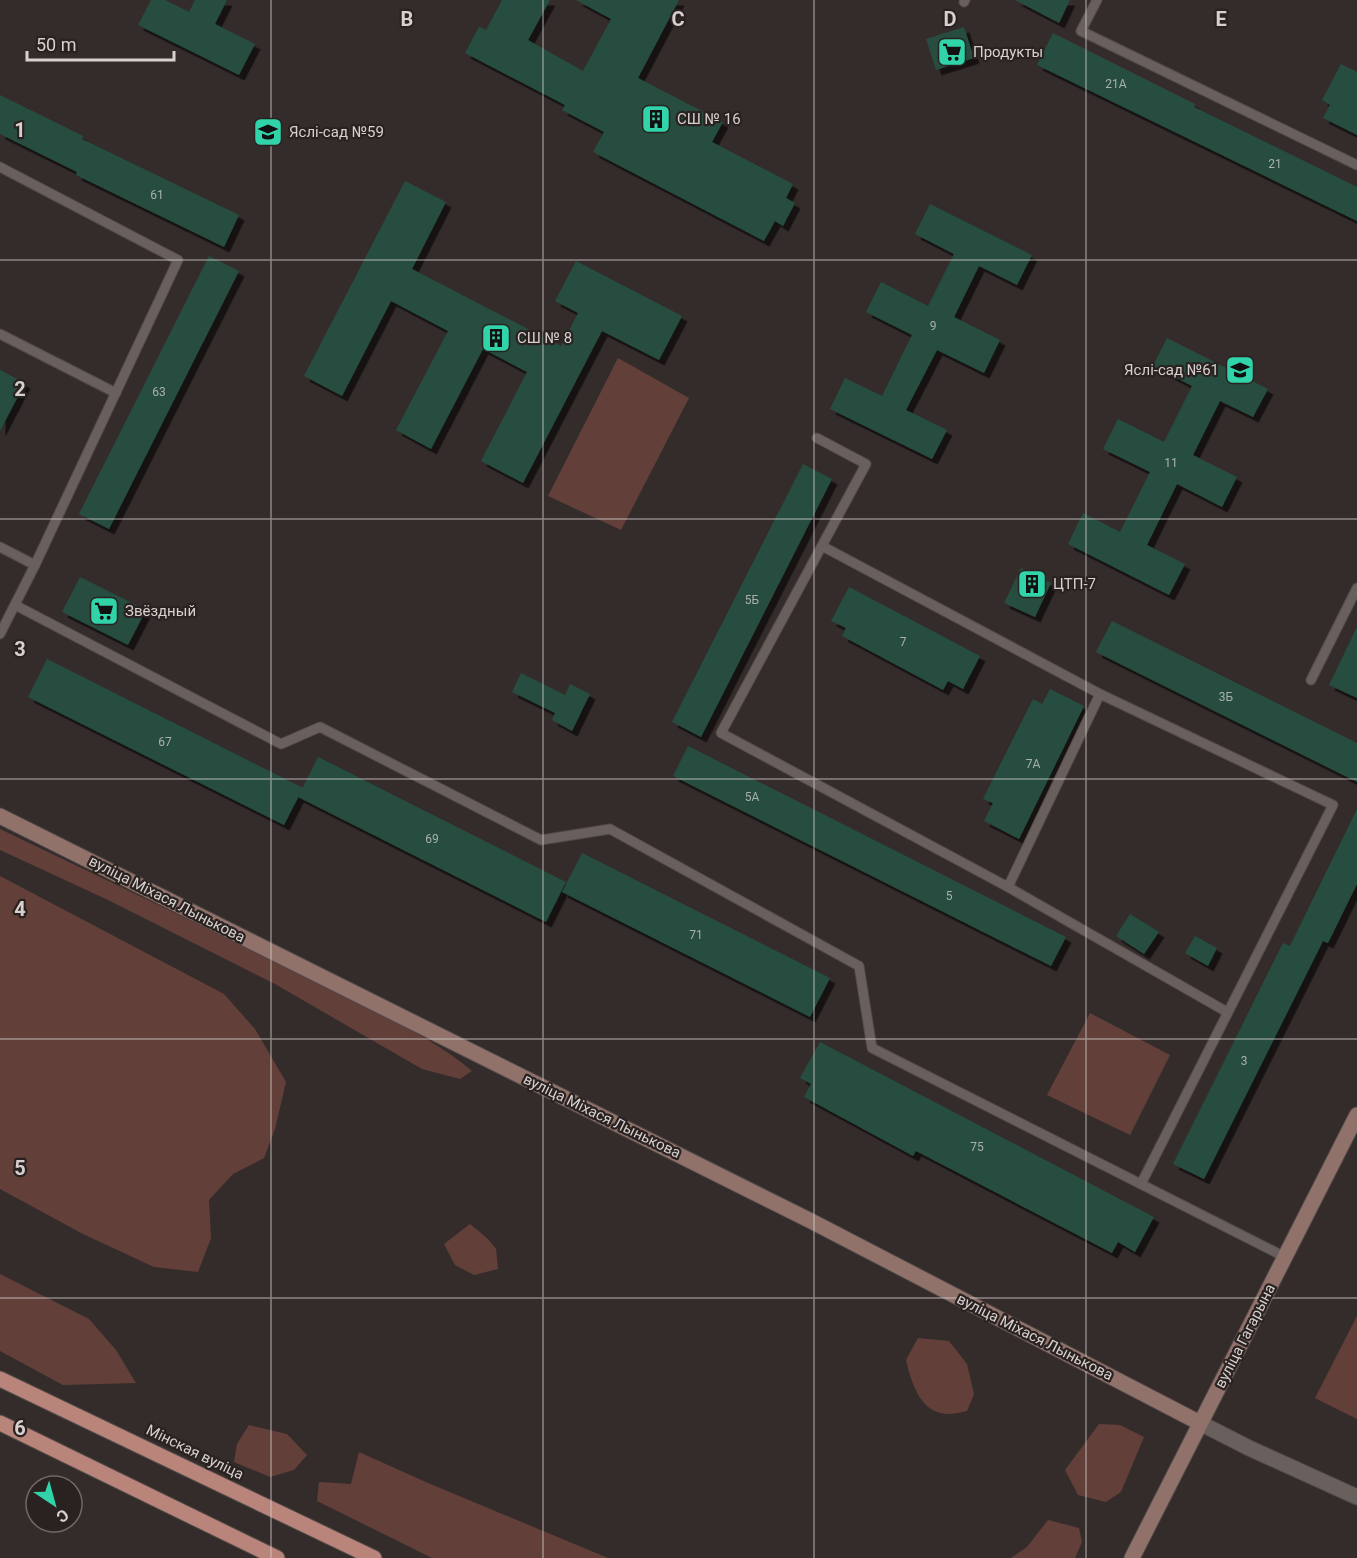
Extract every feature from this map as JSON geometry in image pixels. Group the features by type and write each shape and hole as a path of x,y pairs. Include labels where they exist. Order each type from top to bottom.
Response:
{"main road":[{"name":"Мінская вуліца","path":"0,1379 374,1558"},
{"path":"0,1424 277,1558"}],"street":[{"name":"вуліца Міхася Лынькова","path":"0,816 811,1221 1200,1423"},
{"name":"вуліца Гагарына","path":"1132,1558 1357,1114"},
{"path":"1200,1423 1357,1497"}],"lane":[{"path":"1097,0 1081,31 1357,165"},
{"path":"0,167 178,260 35,565 0,634"},
{"path":"0,334 116,393"},
{"path":"817,438 866,464 722,733 1008,887 1227,1012"},
{"path":"822,546 1100,694 1333,805 1141,1184"},
{"path":"0,547 35,565"},
{"path":"1311,680 1357,588"},
{"path":"15,605 281,744 320,727 541,840 610,829 859,966 872,1048 1285,1257"},
{"path":"1008,887 1100,694"}],"shaded area":[{"path":"618,358 689,398 621,530 548,496"},
{"path":"0,829 403,1026 456,1058 472,1071 460,1079 422,1069 275,984 108,900 0,850"},
{"path":"0,876 224,994 255,1029 286,1082 275,1129 264,1158 233,1174 209,1200 211,1238 198,1272 154,1267 83,1234 0,1189"},
{"path":"1090,1013 1170,1055 1130,1135 1047,1095"},
{"path":"470,1224 496,1249 498,1269 474,1275 455,1265 444,1244"},
{"path":"0,1274 89,1319 116,1350 136,1383 63,1385 0,1351"},
{"path":"1357,1316 1357,1419 1315,1398"},
{"path":"918,1338 949,1341 967,1364 974,1394 967,1411 950,1414 938,1413 930,1409 918,1395 906,1360"},
{"path":"1099,1424 1120,1425 1144,1437 1121,1492 1106,1502 1078,1495 1065,1470"},
{"path":"249,1425 287,1434 307,1455 294,1470 270,1477 234,1462 237,1444"},
{"path":"359,1452 608,1558 432,1558 317,1501 319,1482 351,1484"},
{"path":"1048,1520 1079,1528 1082,1542 1075,1558 1011,1558 1027,1547"}],"building":[{"path":"151,0 165,0 189,12 195,0 227,0 215,24 255,44 239,75 138,25"},
{"name":"СШ № 16","path":"502,0 550,0 528,40 583,71 611,19 576,0 679,0 638,78 723,122 712,142 793,184 786,198 795,203 783,226 775,221 764,241 593,152 604,132 562,110 565,105 465,53 479,27 486,30"},
{"path":"1015,0 1070,0 1059,23"},
{"path":"964,27 974,58 936,70 926,39"},
{"path":"1053,33 1195,104 1194,107 1357,187 1357,221 1037,65"},
{"path":"1341,64 1357,72 1357,135 1323,118 1330,105 1322,100"},
{"path":"0,95 83,136 82,139 239,215 224,247 76,175 77,172 0,134"},
{"name":"СШ № 8","path":"405,181 446,202 412,269 561,346 578,313 555,301 576,261 682,316 659,360 602,331 523,483 481,461 527,372 483,349 431,449 396,430 448,331 391,301 342,396 304,376"},
{"path":"930,204 1032,255 1017,285 979,266 954,317 1000,340 984,373 937,350 906,410 947,430 932,459 830,409 845,378 882,396 912,335 866,312 881,282 928,306 954,254 915,234"},
{"path":"209,256 239,271 109,529 79,514"},
{"path":"1167,338 1268,389 1253,417 1220,401 1193,455 1237,477 1222,507 1177,484 1147,545 1185,564 1169,595 1068,544 1083,513 1120,532 1150,472 1103,449 1118,419 1164,442 1192,386 1153,366"},
{"path":"0,370 25,383 0,431"},
{"path":"803,464 832,479 701,737 672,722"},
{"path":"1021,568 1051,583 1035,617 1004,603"},
{"name":"Звёздный","path":"80,577 146,610 128,645 62,612"},
{"path":"849,587 980,656 963,689 948,681 943,690 842,636 846,628 831,621"},
{"path":"1112,621 1357,743 1357,782 1096,652"},
{"path":"1357,627 1357,698 1329,685"},
{"path":"47,659 303,788 284,825 28,697"},
{"path":"521,673 565,695 570,684 590,694 572,731 552,720 555,713 512,692"},
{"path":"1050,689 1084,706 1019,839 984,821 993,803 983,799 1033,699 1042,704"},
{"path":"688,746 1066,937 1051,966 673,776"},
{"path":"318,757 566,882 546,922 298,797"},
{"path":"1357,809 1357,884 1328,943 1323,941 1204,1179 1173,1164 1283,943 1290,946"},
{"path":"582,853 830,978 810,1017 562,892"},
{"path":"1130,914 1159,932 1144,954 1116,936"},
{"path":"1195,936 1217,948 1208,966 1185,953"},
{"path":"820,1042 1154,1217 1135,1252 1118,1242 1112,1253 916,1151 913,1156 804,1097 811,1084 800,1078"}],"place":[{"name":"Продукты","path":"952,52"},
{"name":"СШ № 16","path":"656,119"},
{"name":"Яслі-сад №59","path":"268,132"},
{"name":"СШ № 8","path":"496,338"},
{"name":"Яслі-сад №61","path":"1240,370"},
{"name":"ЦТП-7","path":"1032,584"},
{"name":"Звёздный","path":"104,611"}]}
